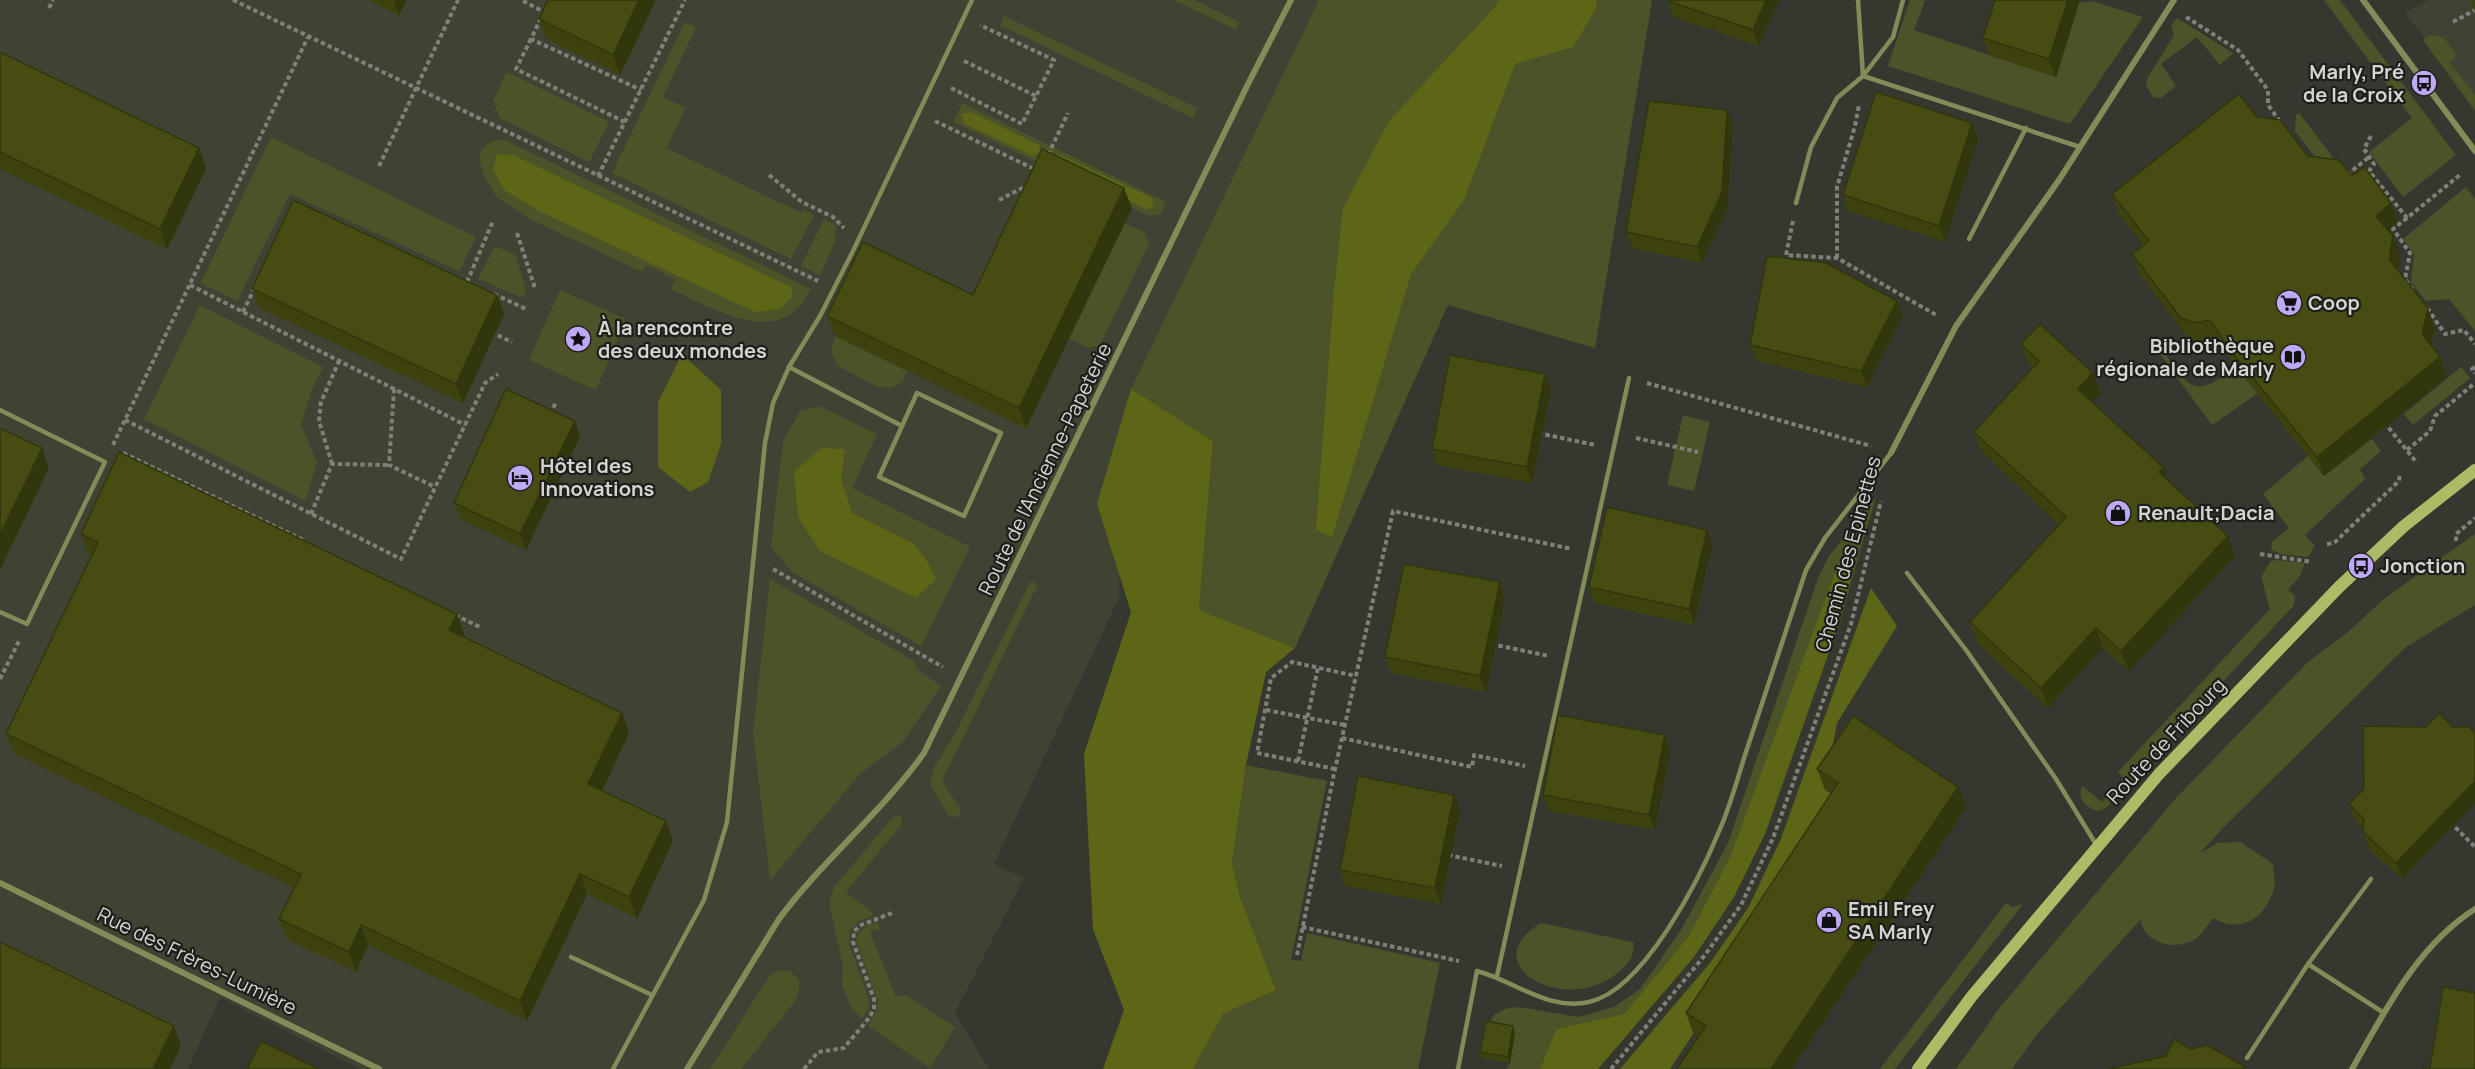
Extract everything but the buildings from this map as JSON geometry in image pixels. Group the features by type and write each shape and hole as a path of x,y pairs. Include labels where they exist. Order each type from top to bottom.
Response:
{"main road":[{"name":"Route de Fribourg","path":"1918,1069 1972,996 2159,774 2340,587 2404,526 2475,470"}],"street":[{"name":"Route de l'Ancienne-Papeterie","path":"687,1069 779,919 796,897 912,770 924,753 1202,178 1291,0"},
{"name":"Chemin des Epinettes","path":"1891,453 1956,326 2080,147 2174,0"},
{"path":"2363,0 2475,151"},
{"name":"Rue des Frères-Lumière","path":"0,883 379,1069"},
{"path":"2352,1069 2414,967 2454,922 2475,909"}],"lane":[{"path":"613,1069 704,900 727,822 765,442 773,403 789,367 834,289 972,0"},
{"path":"1857,0 1863,75"},
{"path":"1796,203 1810,147 1837,98 1863,75 1893,37 1903,0"},
{"path":"1863,75 2080,147"},
{"path":"1969,239 2026,128"},
{"path":"789,367 902,426"},
{"path":"1497,976 1629,378"},
{"path":"917,393 1001,433 964,516 879,477 902,426 917,393"},
{"path":"0,410 105,462 27,624 0,612"},
{"path":"1458,1069 1477,971 1497,976 1531,995 1549,1000 1570,1004 1590,1002 1621,987 1664,934 1693,886 1720,829 1806,570 1825,538 1891,453"},
{"path":"1907,573 1966,650 2056,779 2098,847"},
{"path":"2247,1058 2308,964 2371,879"},
{"path":"571,957 652,995"},
{"path":"2308,964 2385,1013"}],"path":[{"path":"49,8 53,0"},
{"path":"232,0 834,289"},
{"path":"378,166 458,0"},
{"path":"598,176 685,0"},
{"path":"523,1 544,11 516,69 625,122"},
{"path":"2188,8 2184,16 2238,50 2268,90 2268,105 2282,124"},
{"path":"2452,22 2475,10"},
{"path":"934,80 1022,124 1054,60 964,17"},
{"path":"105,462 308,37"},
{"path":"531,39 640,90"},
{"path":"947,52 1036,96"},
{"path":"1837,258 1837,187 1855,126 1863,75"},
{"path":"919,112 1032,168"},
{"path":"1045,162 1068,112"},
{"path":"2372,136 2364,149 2374,165 2369,171 2407,218"},
{"path":"2346,176 2369,157"},
{"path":"2419,298 2405,279 2410,253 2392,229 2461,174"},
{"path":"770,175 802,202 832,217 858,240"},
{"path":"2365,182 2373,176"},
{"path":"999,200 1035,182"},
{"path":"2383,202 2390,197"},
{"path":"1796,203 1786,255 1837,258 1932,312"},
{"path":"476,286 466,282 493,221"},
{"path":"517,233 535,288"},
{"path":"243,312 258,279"},
{"path":"190,285 465,425"},
{"path":"486,291 526,309"},
{"path":"2425,307 2445,334 2464,330 2475,344"},
{"path":"484,328 512,342"},
{"path":"311,514 332,464 319,421 321,402 339,361"},
{"path":"2475,367 2472,369 2475,373"},
{"path":"125,420 401,560 485,383 498,374"},
{"path":"1629,378 1857,442"},
{"path":"2407,450 2430,431 2435,416 2475,383"},
{"path":"389,465 394,389"},
{"path":"548,421 556,401"},
{"path":"2379,417 2417,463"},
{"path":"1533,432 1614,449"},
{"path":"1617,434 1698,452"},
{"path":"112,447 313,545"},
{"path":"332,464 389,465 435,487"},
{"path":"2327,544 2334,543 2350,528 2399,481 2400,474"},
{"name":"Chemin des Epinettes","path":"1611,1069 1705,955 1741,905 1773,838 1851,624 1882,495"},
{"path":"1297,955 1335,769 1393,511 1590,553"},
{"path":"2456,541 2456,534 2475,518"},
{"path":"2260,554 2312,562"},
{"path":"754,558 962,678"},
{"path":"450,612 482,628"},
{"path":"0,679 27,624"},
{"path":"1485,642 1567,659"},
{"path":"1335,769 1257,753 1271,678 1292,662 1356,676"},
{"path":"1298,762 1318,668"},
{"path":"1266,710 1345,725"},
{"path":"1342,738 1472,767 1474,755 1506,762"},
{"path":"2447,819 2475,847"},
{"path":"1437,852 1521,870"},
{"path":"804,1069 818,1052 844,1048 874,1009 874,999 853,942 854,931 861,925 892,913"},
{"path":"1302,927 1440,957"}],"shaded area":[{"path":"0,0 1329,0 1121,425 1119,598 994,864 1024,878 955,1013 989,1069 360,1069 220,997 188,1069 0,1069"},
{"path":"2429,0 2475,0 2475,100 2405,13"}],"green space":[{"path":"1174,0 1194,0 1239,22 1236,30"},
{"path":"1319,0 1652,0 1595,348 1448,305 1295,648 1199,610 1213,441 1131,389"},
{"path":"1499,0 1596,0 1597,7 1573,47 1515,64 1464,200 1411,274 1332,537 1316,530 1334,291 1343,208 1389,121 1496,6"},
{"path":"1910,0 1925,0 1914,30 2056,77 2079,3 2092,1 2143,17 2070,124 1888,66"},
{"path":"2324,0 2340,0 2456,155 2403,197 2369,152 2412,118"},
{"path":"1004,16 1197,108 1193,118 1000,25"},
{"path":"2177,18 2233,53 2220,65 2197,37 2161,64 2176,86 2161,98 2153,97 2146,86 2148,77 2174,35 2171,26"},
{"path":"685,22 696,27 663,97 686,108 666,148 802,213 804,209 814,215 791,259 612,173"},
{"path":"2430,35 2443,37 2457,55 2449,62 2475,95 2475,111 2423,40"},
{"path":"507,72 609,122 589,162 500,118 493,101"},
{"path":"962,103 1166,202 1161,214 1151,216 1132,208 954,122"},
{"path":"971,112 1039,145 1040,152 1033,156 965,124 961,114"},
{"path":"2299,113 2344,172 2333,180 2295,131 2296,115"},
{"path":"271,137 476,237 459,271 290,194 237,301 201,283"},
{"path":"505,140 811,289 798,308 782,318 765,322 746,320 726,314 671,289 675,279 647,265 642,272 528,218 496,196 484,177 479,158 483,148 492,141"},
{"path":"497,154 515,156 791,287 793,296 780,309 755,312 541,212 504,190 493,169"},
{"path":"1058,154 1151,197 1154,207 1146,209 1054,164 1053,157"},
{"path":"2466,187 2475,199 2475,331 2449,299 2426,301 2411,282 2414,254 2403,239"},
{"path":"824,219 836,225 835,242 820,275 801,266"},
{"path":"1124,223 1145,232 1149,244 1100,345 1089,348 1069,338"},
{"path":"495,246 516,255 526,291 523,298 478,279"},
{"path":"560,290 626,319 596,390 529,360"},
{"path":"200,305 323,367 311,392 301,425 317,463 305,501 144,419"},
{"path":"835,336 907,371 902,382 890,388 876,386 838,366 831,352"},
{"path":"2157,350 2162,350 2179,373 2194,385 2210,384 2235,366 2258,393 2212,425"},
{"path":"682,354 721,390 721,444 708,482 690,492 658,467 658,402"},
{"path":"2461,367 2470,378 2413,425 2404,414"},
{"path":"1131,389 1213,441 1199,610 1295,648 1266,672 1246,765 1232,863 1241,900 1276,990 1223,1014 1193,1069 1103,1069 1124,1010 1093,929 1084,754 1131,612 1097,504"},
{"path":"819,406 877,434 852,488 970,547 921,646 792,572 771,547 783,441 800,411"},
{"path":"1683,415 1710,422 1694,491 1667,485"},
{"path":"2372,439 2381,451 2360,469 2365,479 2305,535 2315,546 2308,557 2280,554 2272,550 2271,543 2289,528 2263,494 2308,456 2324,476"},
{"path":"821,448 845,449 841,479 852,513 914,544 928,563 936,579 916,598 820,551 798,517 794,472"},
{"path":"1876,497 1840,621 1857,555 1838,564 1730,857 1688,937 1624,1014 1556,1029 1540,1069 1506,1069 1510,1063 1488,1027 1494,1015 1504,1009 1519,1007 1579,1017 1614,1007 1640,989 1681,930 1728,843 1818,578 1829,556"},
{"path":"2475,534 2475,605 2406,647 2200,853 2218,843 2240,842 2273,864 2274,888 2265,908 2251,921 2242,924 2223,923 2213,918 2197,938 2178,945 2169,945 2153,939 2147,934 2141,919 2037,1034 2012,1069 1956,1069 2001,1006 2176,798 2308,662 2348,632 2385,598"},
{"path":"1851,547 1857,554 1840,621 1765,834 1734,897 1694,957 1598,1069 1540,1069 1556,1029 1624,1014 1688,937 1730,857 1838,564"},
{"path":"2271,561 2305,563 2300,576 2288,590 2295,596 2294,605 2105,809 2097,811 2086,805 2081,799 2082,786 2102,802 2124,778 2118,772 2270,609 2261,577"},
{"path":"770,579 914,661 917,669 941,686 902,743 861,773 770,880 753,731"},
{"path":"1030,582 1034,582 1037,586 942,781 960,808 960,814 955,818 947,814 930,783 934,767 954,736"},
{"path":"1871,588 1897,626 1837,723 1825,789 1845,803 1670,1069 1620,1069 1710,963 1748,908 1780,841"},
{"path":"1246,765 1327,781 1291,960 1301,961 1307,933 1440,963 1418,1069 1193,1069 1223,1014 1276,990 1241,900 1232,863"},
{"path":"899,815 902,817 901,825 846,892 875,915 859,921 850,930 849,944 869,999 869,1008 862,1019 851,1007 842,985 843,965 829,904 834,887 893,817"},
{"path":"2006,903 2013,907 2023,904 1895,1069 1880,1069"},
{"path":"877,922 880,929 870,932 896,997 905,995 955,1027 930,1068 868,1026 877,1010 877,999 856,941 861,930"},
{"path":"1541,923 1633,942 1633,954 1621,970 1599,984 1576,989 1554,988 1535,981 1522,969 1517,955 1522,939"},
{"path":"778,970 790,971 799,980 799,992 795,1001 741,1069 710,1069 770,975"}],"place":[{"name":"Marly, Pré de la Croix","path":"2424,83"},
{"name":"Coop","path":"2289,303"},
{"name":"À la rencontre des deux mondes","path":"578,339"},
{"name":"Bibliothèque régionale de Marly","path":"2293,357"},
{"name":"Hôtel des Innovations","path":"520,478"},
{"name":"Renault;Dacia","path":"2118,513"},
{"name":"Jonction","path":"2361,566"},
{"name":"Emil Frey SA Marly","path":"1829,920"}]}
